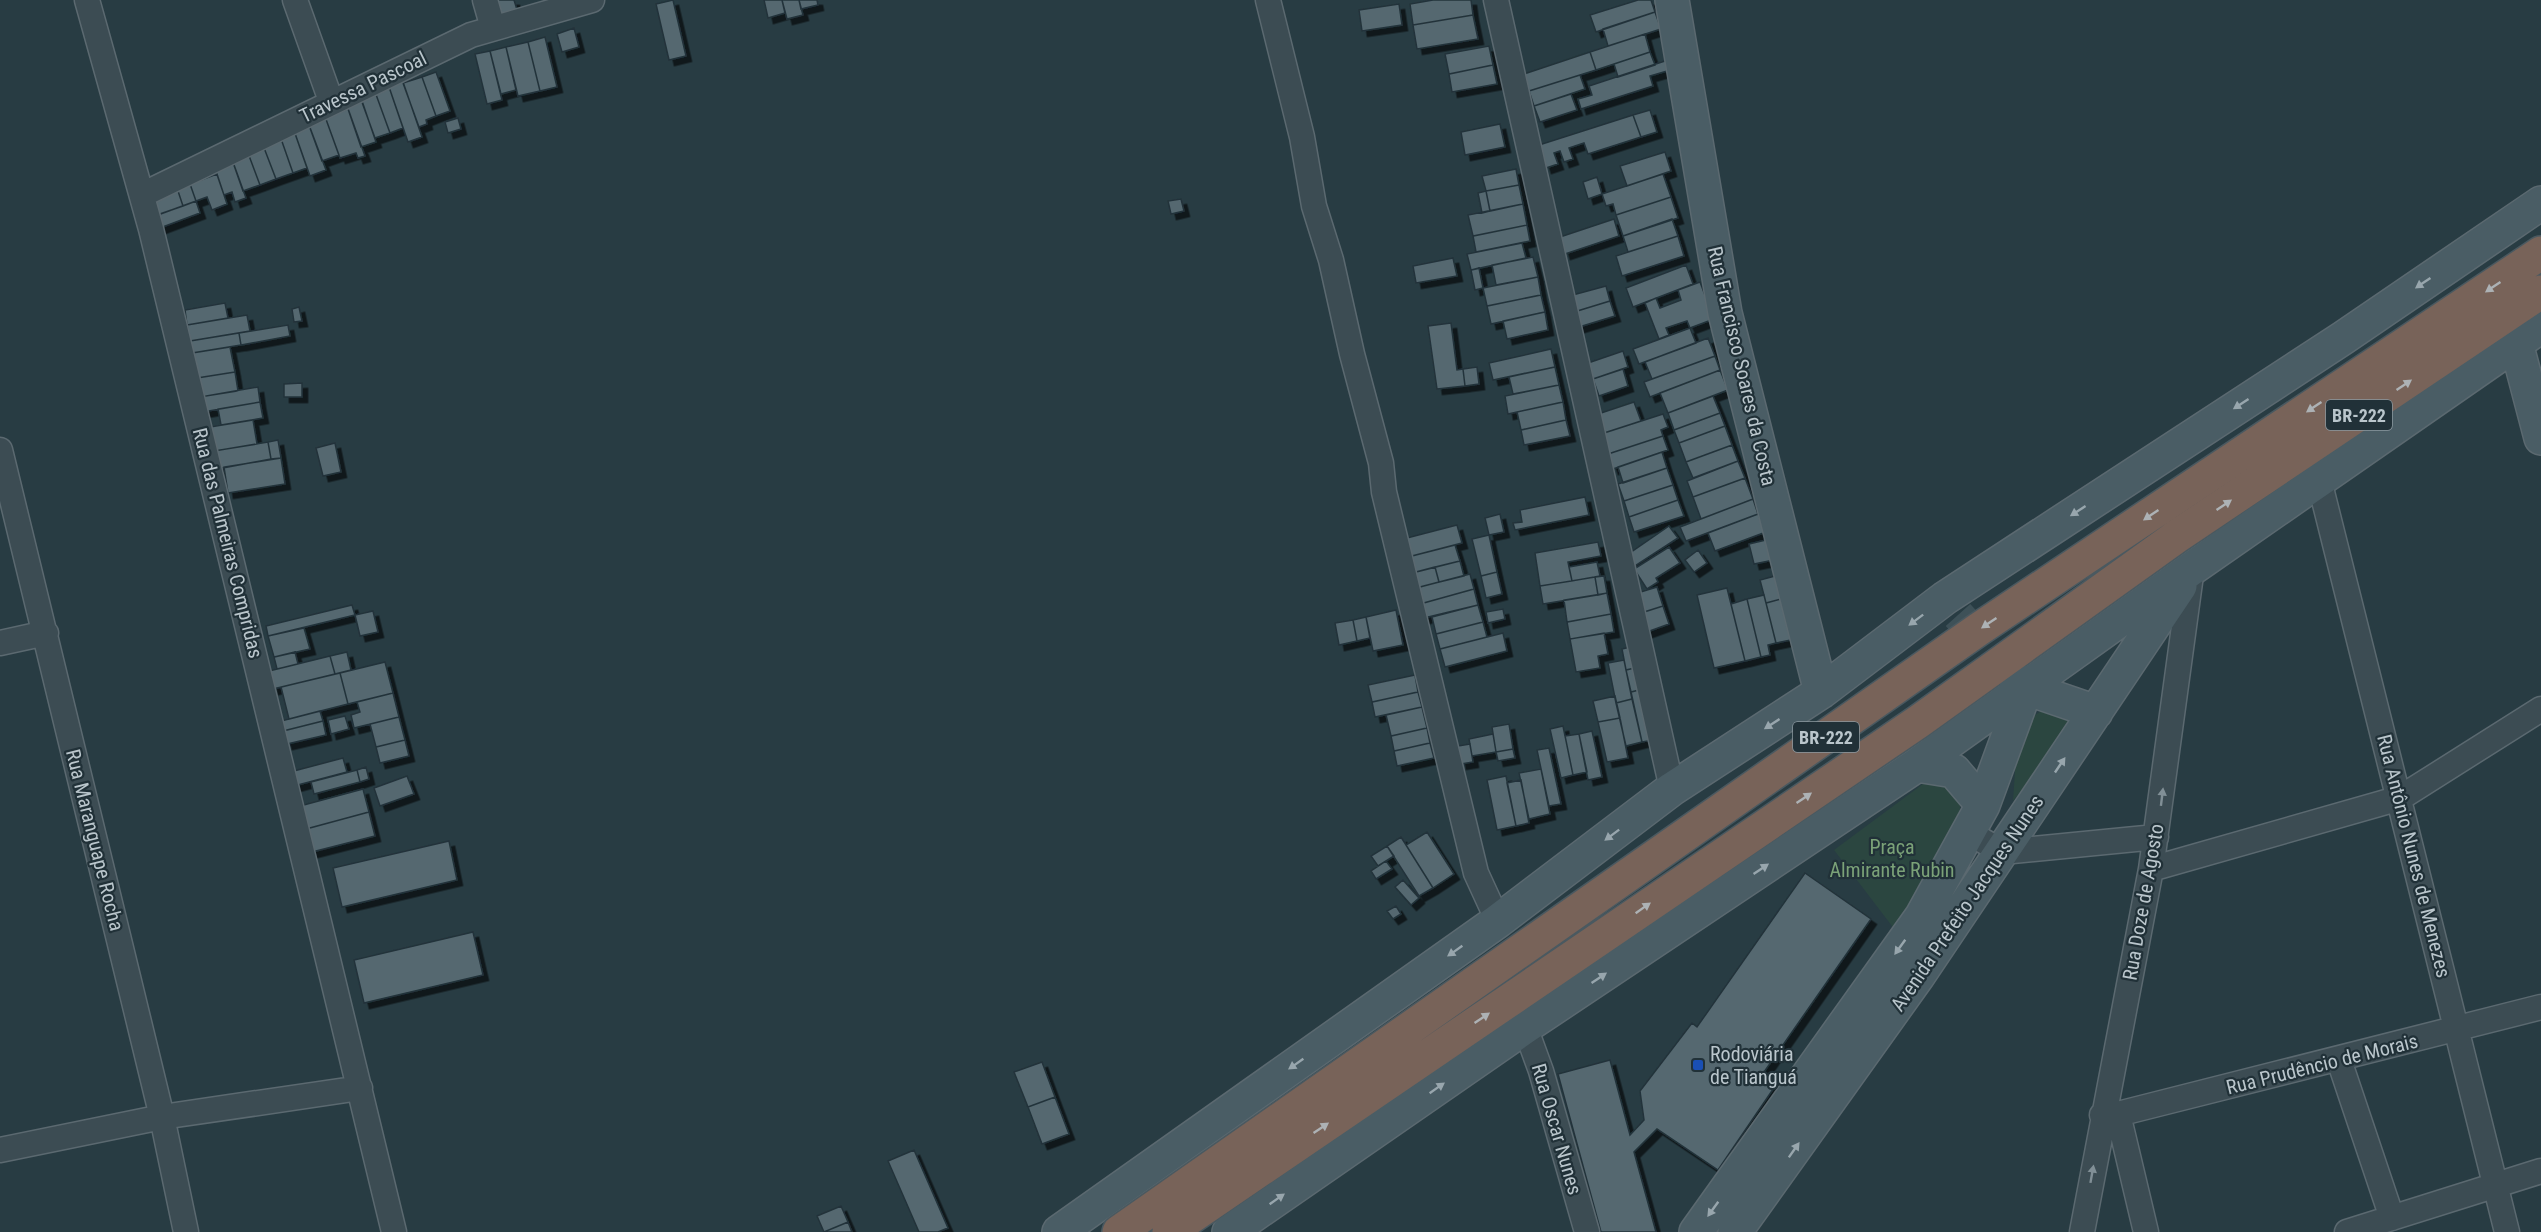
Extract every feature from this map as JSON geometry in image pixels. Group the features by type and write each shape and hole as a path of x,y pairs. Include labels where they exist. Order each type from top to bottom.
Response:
{"highway":[{"name":"BR-222","path":"1119,1232 1979,629 2541,253"},
{"name":"BR-222","path":"1169,1232 1918,722 2175,537 2541,292"}],"main road":[{"name":"Rua Francisco Soares da Costa","path":"1672,0 1725,313 1821,693"},
{"path":"1059,1232 1498,921 1672,789 1951,607 2541,203"},
{"path":"2529,335 2541,438"},
{"name":"BR-222","path":"1229,1232 1525,1027 1917,765 2020,682 2191,569 2529,335"},
{"name":"Avenida Prefeito Jacques Nunes","path":"1696,1232 1754,1179 1935,925 2002,852 2191,569"},
{"path":"2020,682 2096,712"},
{"name":"Avenida Prefeito Jacques Nunes","path":"1935,925 1976,818 2020,682"},
{"path":"1917,765 1954,771 1976,818"},
{"name":"Avenida Prefeito Jacques Nunes","path":"1735,1232 1754,1179"}],"street":[{"name":"Rua das Palmeiras Compridas","path":"87,0 142,195 394,1232"},
{"path":"295,0 331,101"},
{"path":"485,0 493,28"},
{"name":"Travessa Pascoal","path":"142,195 331,101 471,35 592,0"},
{"path":"1268,0 1302,137 1314,206 1331,260 1352,354 1382,463 1384,492 1476,873 1498,921"},
{"path":"1496,0 1672,789"},
{"name":"Rua Maranguape Rocha","path":"0,450 162,1117 186,1232"},
{"name":"Rua Antônio Nunes de Menezes","path":"2319,480 2400,798 2506,1232"},
{"name":"Rua Doze de Agosto","path":"2082,1232 2110,1114 2151,869 2191,569"},
{"path":"0,643 46,633"},
{"path":"2151,869 2400,798 2541,709"},
{"path":"1976,818 2002,852 2156,837"},
{"name":"Rua Prudêncio de Morais","path":"2110,1114 2339,1060 2541,1007"},
{"name":"Rua Oscar Nunes","path":"1525,1027 1541,1071 1587,1232"},
{"path":"2339,1060 2392,1218"},
{"path":"0,1150 162,1117 360,1088"},
{"path":"2110,1114 2146,1232"},
{"path":"2347,1232 2541,1171"}],"green space":[{"path":"2051,705 2084,714 2013,801 2018,726"},
{"name":"Praça Almirante Rubin","path":"1931,778 1960,796 1960,825 1895,930 1834,850"}],"building":[{"path":"493,0 514,0 519,16 499,22"},
{"path":"673,0 686,56 669,60 656,4"},
{"path":"764,0 782,0 785,13 768,18"},
{"path":"782,0 799,0 803,15 787,19"},
{"path":"799,0 817,0 818,5 801,9"},
{"path":"1433,0 1471,0 1473,15 1413,25 1410,4"},
{"path":"1638,0 1651,0 1655,12 1596,32 1590,15"},
{"path":"1399,4 1402,25 1362,31 1359,10"},
{"path":"1655,12 1661,29 1608,46 1603,29"},
{"path":"1473,15 1478,39 1417,49 1413,25"},
{"path":"574,28 579,47 562,52 557,34"},
{"path":"1645,34 1650,52 1596,70 1590,52"},
{"path":"545,37 557,87 540,91 528,42"},
{"path":"528,42 540,91 518,96 506,47"},
{"path":"1489,46 1493,65 1449,74 1445,54"},
{"path":"506,47 516,90 501,94 490,51"},
{"path":"490,51 502,100 487,104 475,54"},
{"path":"1590,52 1596,70 1529,91 1524,74"},
{"path":"1650,52 1655,65 1618,77 1614,64"},
{"path":"1671,59 1674,69 1650,76 1653,86 1581,109 1578,99 1592,95 1589,86"},
{"path":"1493,65 1497,84 1452,92 1449,74"},
{"path":"436,72 450,111 436,116 422,77"},
{"path":"1580,75 1585,89 1534,106 1529,91"},
{"path":"422,77 436,116 426,120 427,124 419,127 403,83"},
{"path":"402,79 422,137 408,142 388,84"},
{"path":"388,84 403,128 390,133 374,89"},
{"path":"374,89 390,133 375,138 359,94"},
{"path":"1571,94 1577,110 1540,122 1534,106"},
{"path":"361,98 376,142 361,147 346,103"},
{"path":"346,103 365,156 358,158 356,153 340,158 323,111"},
{"path":"1650,110 1657,132 1641,137 1633,115"},
{"path":"323,111 339,155 322,161 306,117"},
{"path":"1633,115 1641,137 1588,154 1584,143 1569,148 1573,159 1564,162 1560,151 1554,153 1558,164 1546,168 1539,145"},
{"path":"306,117 326,170 310,176 291,122"},
{"path":"458,118 461,129 448,133 445,122"},
{"path":"291,122 307,168 293,173 279,133"},
{"path":"1500,124 1505,147 1465,155 1461,132"},
{"path":"279,133 293,173 276,179 261,140"},
{"path":"261,140 276,179 260,185 245,145"},
{"path":"245,145 260,185 243,191 229,151"},
{"path":"229,151 246,198 235,202 232,192 224,195 211,157"},
{"path":"1665,152 1671,171 1627,186 1620,166"},
{"path":"1516,169 1519,185 1486,191 1482,176"},
{"path":"217,174 227,204 212,210 207,197 196,201 190,184"},
{"path":"1663,174 1671,197 1616,215 1613,204 1606,206 1602,194"},
{"path":"1597,177 1602,194 1588,199 1583,182"},
{"path":"190,184 196,201 183,206 177,188"},
{"path":"1519,185 1523,204 1490,211 1486,191"},
{"path":"177,188 183,206 154,216 148,199"},
{"path":"1486,191 1490,211 1482,213 1478,193"},
{"path":"1671,197 1678,218 1623,236 1616,215"},
{"path":"1181,199 1184,211 1171,214 1168,201"},
{"path":"196,201 200,213 152,231 147,219"},
{"path":"1523,204 1527,225 1473,236 1468,215"},
{"path":"1614,219 1619,236 1565,254 1560,237"},
{"path":"1672,219 1678,236 1628,252 1623,236"},
{"path":"1527,225 1530,241 1476,252 1473,236"},
{"path":"1678,236 1684,256 1622,276 1616,256"},
{"path":"1522,243 1526,258 1471,270 1467,254"},
{"path":"1533,257 1538,277 1496,285 1492,265"},
{"path":"1453,258 1457,276 1416,283 1413,266"},
{"path":"1686,265 1693,284 1633,307 1626,288"},
{"path":"1479,268 1483,288 1475,290 1471,270"},
{"path":"1538,277 1541,295 1487,306 1483,288"},
{"path":"1700,282 1714,319 1690,328 1687,321 1666,328 1669,335 1659,339 1645,303 1656,298 1660,308 1681,300 1678,290"},
{"path":"1606,286 1610,301 1574,312 1569,296"},
{"path":"1541,295 1545,312 1491,324 1487,306"},
{"path":"1610,301 1615,316 1579,327 1574,312"},
{"path":"225,303 228,318 187,325 185,310"},
{"path":"299,307 302,321 294,322 292,309"},
{"path":"1545,312 1548,330 1507,339 1503,321"},
{"path":"247,315 250,331 190,341 187,325"},
{"path":"1451,323 1457,370 1463,369 1465,386 1437,389 1428,326"},
{"path":"288,325 290,336 241,345 239,333"},
{"path":"1690,328 1696,343 1639,364 1633,349"},
{"path":"239,333 241,345 192,353 190,341"},
{"path":"1708,338 1715,356 1652,379 1645,362"},
{"path":"230,347 235,372 197,378 192,353"},
{"path":"1551,349 1555,367 1493,380 1489,363"},
{"path":"1623,351 1628,367 1593,379 1588,363"},
{"path":"1715,356 1720,370 1650,397 1644,382"},
{"path":"1477,367 1479,384 1465,386 1463,369"},
{"path":"1555,367 1559,385 1513,394 1509,377"},
{"path":"1623,369 1628,386 1599,396 1593,379"},
{"path":"1720,370 1728,390 1668,413 1660,393"},
{"path":"235,372 238,391 200,397 197,378"},
{"path":"302,383 302,397 284,397 284,384"},
{"path":"1559,385 1563,402 1508,414 1505,396"},
{"path":"258,387 260,402 203,412 200,397"},
{"path":"1713,396 1720,413 1674,430 1668,413"},
{"path":"260,402 263,418 221,425 218,409"},
{"path":"1563,402 1566,420 1521,430 1517,412"},
{"path":"1634,402 1641,421 1601,434 1595,415"},
{"path":"1720,413 1725,426 1679,443 1674,430"},
{"path":"1663,414 1668,427 1661,430 1663,436 1608,454 1601,434"},
{"path":"253,420 257,444 214,451 210,427"},
{"path":"1566,420 1570,436 1524,445 1521,430"},
{"path":"1725,426 1732,445 1686,462 1679,443"},
{"path":"1663,436 1668,450 1613,469 1608,454"},
{"path":"278,440 281,458 271,459 268,442"},
{"path":"268,442 271,459 217,469 214,451"},
{"path":"335,443 341,472 323,476 316,448"},
{"path":"1732,445 1738,461 1693,478 1686,462"},
{"path":"1662,452 1667,468 1623,483 1618,467"},
{"path":"281,458 285,484 228,493 224,467"},
{"path":"1738,461 1745,478 1693,497 1687,481"},
{"path":"1667,468 1673,485 1624,501 1618,484"},
{"path":"1745,478 1753,499 1701,519 1693,497"},
{"path":"1673,485 1678,500 1629,517 1624,501"},
{"path":"1585,497 1589,515 1515,530 1513,523 1522,522 1520,510"},
{"path":"1753,499 1758,514 1686,541 1680,527"},
{"path":"1678,500 1684,516 1634,532 1629,517"},
{"path":"1500,514 1504,532 1489,535 1485,518"},
{"path":"1758,514 1766,532 1715,551 1708,533"},
{"path":"1457,525 1462,543 1408,557 1403,539"},
{"path":"1669,526 1678,538 1635,566 1627,555"},
{"path":"1489,535 1497,572 1481,576 1472,539"},
{"path":"1770,539 1774,560 1754,564 1749,544"},
{"path":"1598,542 1601,556 1568,562 1572,581 1540,586 1535,553"},
{"path":"1455,545 1460,561 1412,573 1408,557"},
{"path":"1669,547 1680,563 1656,578 1658,582 1647,589 1634,569"},
{"path":"1698,550 1707,563 1694,572 1685,560"},
{"path":"1460,561 1464,576 1439,582 1435,567"},
{"path":"1597,562 1600,576 1572,581 1569,567"},
{"path":"1435,567 1439,582 1416,588 1412,573"},
{"path":"1497,572 1502,594 1486,598 1481,576"},
{"path":"1470,574 1474,589 1420,604 1416,588"},
{"path":"1604,576 1607,593 1598,595 1595,577"},
{"path":"1775,576 1781,599 1766,603 1760,580"},
{"path":"1595,577 1598,595 1543,604 1540,586"},
{"path":"1657,587 1663,606 1641,613 1634,594"},
{"path":"1727,588 1745,661 1714,668 1697,595"},
{"path":"1474,589 1478,605 1424,618 1420,604"},
{"path":"1607,593 1611,614 1567,622 1564,600"},
{"path":"1764,595 1776,643 1768,645 1770,655 1761,657 1747,599"},
{"path":"1747,599 1761,657 1745,661 1731,604"},
{"path":"1781,599 1791,640 1776,643 1766,603"},
{"path":"352,605 355,615 268,636 266,626"},
{"path":"1478,605 1483,622 1436,634 1432,617"},
{"path":"1663,606 1669,624 1647,632 1641,613"},
{"path":"1503,609 1505,619 1488,623 1486,612"},
{"path":"1396,610 1403,645 1373,651 1366,617"},
{"path":"373,611 378,632 360,636 355,615"},
{"path":"1611,614 1614,632 1570,639 1567,622"},
{"path":"1366,617 1370,638 1357,641 1353,620"},
{"path":"1353,620 1357,641 1339,645 1335,623"},
{"path":"1483,622 1487,637 1440,649 1436,634"},
{"path":"304,628 310,649 274,657 268,636"},
{"path":"1503,633 1507,651 1445,667 1440,649"},
{"path":"1604,633 1608,654 1598,656 1600,668 1576,672 1570,639"},
{"path":"1634,646 1639,667 1626,670 1622,649"},
{"path":"295,652 298,664 277,669 274,657"},
{"path":"347,652 351,670 335,674 330,656"},
{"path":"330,656 335,674 273,689 269,671"},
{"path":"1624,660 1632,699 1616,703 1608,663"},
{"path":"385,662 393,693 348,704 340,673"},
{"path":"1639,667 1643,689 1631,692 1626,670"},
{"path":"340,673 348,704 289,719 281,687"},
{"path":"1415,675 1418,692 1372,702 1368,685"},
{"path":"1643,689 1654,740 1642,742 1631,692"},
{"path":"1418,692 1422,707 1375,717 1372,702"},
{"path":"393,693 399,717 354,728 351,715 360,712 357,702"},
{"path":"1615,696 1620,718 1598,722 1593,701"},
{"path":"1632,699 1642,742 1626,746 1616,703"},
{"path":"1422,707 1427,728 1391,736 1386,715"},
{"path":"320,711 323,721 283,731 281,721"},
{"path":"345,716 349,729 331,734 328,720"},
{"path":"399,717 405,740 376,747 370,724"},
{"path":"1620,718 1628,758 1607,762 1598,722"},
{"path":"323,721 326,735 287,744 283,731"},
{"path":"1509,724 1513,749 1496,752 1492,727"},
{"path":"1563,726 1573,775 1561,778 1550,729"},
{"path":"1427,728 1430,743 1394,751 1391,736"},
{"path":"1592,731 1602,777 1588,780 1579,734"},
{"path":"1493,734 1496,752 1472,756 1469,739"},
{"path":"1579,734 1587,772 1573,775 1565,736"},
{"path":"405,740 409,756 380,763 376,747"},
{"path":"1430,743 1434,758 1397,766 1394,751"},
{"path":"1470,744 1473,762 1461,764 1458,746"},
{"path":"1549,748 1561,804 1549,806 1537,750"},
{"path":"1513,749 1515,758 1498,761 1496,752"},
{"path":"343,758 347,772 294,786 290,772"},
{"path":"366,767 369,779 360,782 357,770"},
{"path":"1541,769 1550,814 1529,819 1519,773"},
{"path":"357,770 360,782 314,794 311,782"},
{"path":"407,776 414,794 380,806 374,788"},
{"path":"1506,776 1516,826 1497,830 1487,780"},
{"path":"1521,780 1529,823 1516,826 1507,783"},
{"path":"363,789 369,812 306,829 300,806"},
{"path":"369,812 375,836 312,852 306,829"},
{"path":"1427,832 1454,874 1433,888 1406,845"},
{"path":"1401,837 1433,888 1419,896 1387,846"},
{"path":"449,841 457,880 342,907 333,868"},
{"path":"1387,846 1394,856 1378,866 1371,856"},
{"path":"1386,861 1392,869 1376,879 1371,871"},
{"path":"1805,873 1871,919 1764,1072 1778,1082 1718,1170 1657,1129 1634,1152 1656,1232 1601,1232 1558,1074 1610,1060 1630,1135 1644,1120 1640,1091 1692,1023 1697,1027"},
{"path":"1403,880 1419,898 1411,905 1395,887"},
{"path":"1396,906 1401,914 1393,919 1387,911"},
{"path":"473,932 483,975 364,1003 354,960"},
{"path":"1042,1062 1055,1097 1028,1107 1014,1072"},
{"path":"1055,1097 1069,1134 1042,1144 1028,1107"},
{"path":"914,1150 948,1228 938,1232 919,1232 888,1161"},
{"path":"841,1206 848,1222 824,1232 817,1216"},
{"path":"848,1222 852,1232 824,1232"}],"tunnel":[{"path":"1958,615 2013,676"}],"place":[{"name":"Rodoviária de Tianguá","path":"1698,1065"}]}
